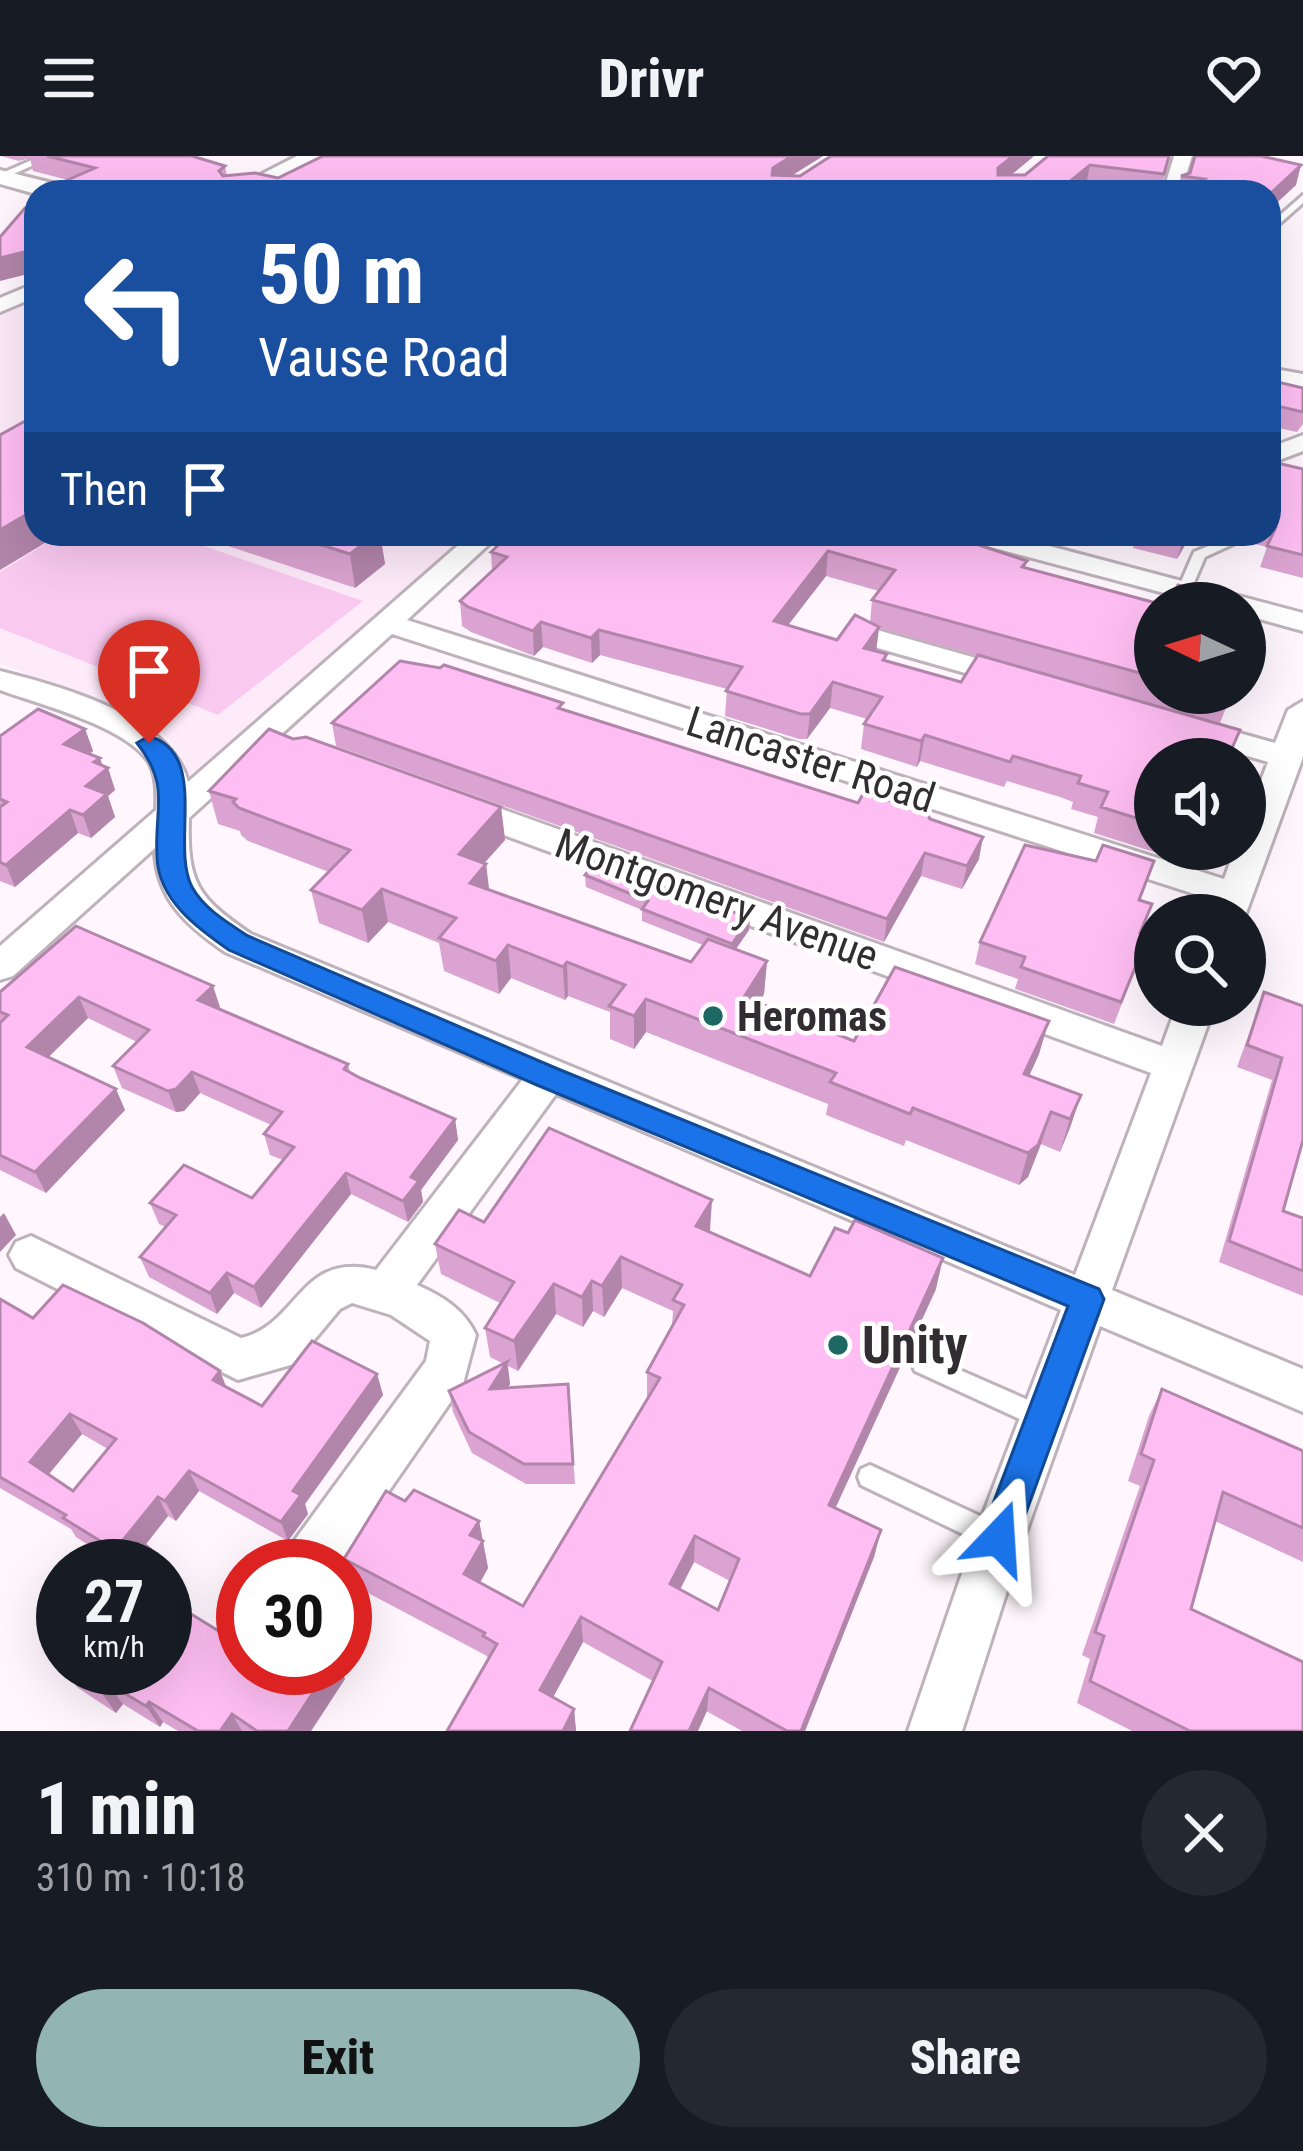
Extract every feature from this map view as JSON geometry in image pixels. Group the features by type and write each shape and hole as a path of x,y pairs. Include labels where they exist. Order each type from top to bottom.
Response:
{"street":[{"path":"261,180 311,156"},
{"path":"0,967 474,546"},
{"path":"1021,546 1156,582"},
{"path":"1045,552 1059,546"},
{"path":"1266,612 1303,622"},
{"name":"Lancaster Road","path":"387,623 1199,894"},
{"path":"870,637 1046,687"},
{"path":"0,680 149,743 164,757 172,784 170,862 182,894 204,920 238,943 1303,1391"},
{"path":"1236,894 1303,710"},
{"path":"1155,719 1287,757"},
{"path":"259,734 301,749"},
{"name":"Montgomery Avenue","path":"427,795 1175,1066"},
{"path":"935,1731 999,1538 1189,1026"},
{"path":"385,1293 548,1077"},
{"path":"31,1255 238,1359 278,1350 335,1286 349,1283 385,1293 445,1324 454,1335 446,1369 326,1539"}],"lane":[{"path":"0,177 49,156"},
{"path":"1281,219 1303,198"},
{"path":"1289,218 1303,221"},
{"path":"1188,582 1198,555 1219,546"},
{"path":"922,1364 1043,1418"},
{"path":"871,1477 999,1538"}],"shaded area":[{"path":"24,299 24,546 469,546 181,799 185,762 163,733 0,663 0,311"},
{"path":"42,546 204,546 363,601 218,715 0,628 0,572"}],"building":[{"path":"47,156 192,156 225,166 219,171 223,176 255,173 278,178 323,156 792,156 773,168 772,175 800,176 831,156 1013,156 998,168 998,175 1025,175 1048,156 1169,156 1164,174 1090,165 1072,180 68,180 95,168"},
{"path":"1195,156 1261,156 1301,165 1281,184 1281,180 1181,176 1190,173"},
{"path":"24,209 24,252 0,258 0,237"},
{"path":"1281,383 1303,388 1303,412 1281,407"},
{"path":"24,422 24,516 0,530 0,435"},
{"path":"1281,464 1303,469 1303,555 1267,546 1281,546"},
{"path":"325,546 360,546 350,554"},
{"path":"497,546 982,546 1027,561 1022,567 1134,597 1134,671 872,600 895,570 828,551 774,621 837,640 855,615 879,627 864,648 887,654 883,660 961,682 978,655 1134,700 1134,714 1184,714 1240,730 1236,738 1134,738 1134,817 1101,807 1108,792 1078,783 1081,776 1013,756 1010,762 925,735 921,741 864,724 882,697 833,682 810,714 801,714 726,691 742,667 599,630 591,638 541,622 533,631 460,601 507,557 491,552"},
{"path":"400,661 444,665 563,703 558,708 858,803 863,794 925,809 930,819 983,837 967,866 925,853 887,919 332,723"},
{"path":"38,709 85,729 64,744 100,758 94,762 108,768 86,786 107,794 83,815 70,810 6,865 0,862 0,807 7,802 0,799 0,736"},
{"path":"269,729 293,739 306,737 501,807 459,854 486,864 470,883 691,962 708,939 767,961 744,997 854,1041 895,967 1049,1021 1024,1074 1081,1095 1070,1119 1051,1112 1038,1145 1028,1153 830,1082 836,1073 646,999 634,1016 609,1006 625,985 567,962 563,967 508,945 496,961 439,938 456,918 382,889 362,910 311,890 350,850 239,808 233,802 236,799 209,791"},
{"path":"1025,845 1096,861 1103,845 1134,855 1134,870 1151,870 1141,894 1134,894 1134,970 1121,1002 1021,967 1025,957 980,942"},
{"path":"595,862 750,918 732,944 642,909 648,901 585,875"},
{"path":"76,926 213,986 198,1000 348,1064 344,1069 360,1078 455,1119 411,1177 419,1181 403,1201 346,1173 254,1287 227,1273 210,1293 140,1257 176,1215 150,1203 184,1165 252,1198 294,1147 264,1134 282,1112 192,1072 168,1091 113,1066 149,1030 79,997 27,1047 116,1089 35,1172 0,1155 0,1023 8,1015 0,1012 0,992"},
{"path":"1266,993 1303,1006 1303,1140 1283,1211 1303,1218 1303,1271 1229,1241 1282,1058 1247,1045 1253,1026 1266,1026"},
{"path":"549,1128 712,1200 696,1226 810,1276 835,1228 848,1233 855,1220 943,1258 829,1505 881,1530 801,1731 787,1731 709,1688 689,1731 630,1731 662,1662 581,1617 540,1690 574,1709 563,1731 447,1731 497,1644 485,1633 372,1574 372,1539 356,1539 386,1491 405,1501 414,1490 479,1521 470,1535 483,1541 464,1574 523,1606 660,1378 647,1372 684,1305 673,1300 682,1285 621,1257 602,1286 592,1281 582,1297 554,1284 514,1341 485,1328 514,1282 435,1244 459,1210 484,1222","holes":["695,1536 739,1559 718,1610 670,1584"]},
{"path":"63,1285 143,1323 220,1371 213,1380 262,1406 312,1341 377,1374 293,1491 301,1495 281,1522 189,1471 165,1501 158,1497 124,1539 97,1539 0,1477 0,1299 33,1318","holes":["70,1414 116,1439 73,1491 30,1462"]},
{"path":"507,1362 490,1389 568,1384 573,1464 524,1464 469,1432 449,1391"},
{"path":"1162,1389 1303,1451 1303,1528 1223,1492 1191,1609 1303,1662 1303,1731 1190,1731 1090,1681 1104,1636 1095,1632 1154,1460 1141,1454"},
{"path":"192,1615 216,1629 216,1695 311,1695 288,1731 257,1731 232,1714 220,1731 198,1731 149,1702 146,1706 127,1695 192,1695"}],"place":[{"name":"Heromas","path":"713,1016"},
{"name":"Unity","path":"838,1345"}],"route":[{"path":"149,743 164,757 172,784 170,862 182,894 204,920 238,943 548,1077 1088,1299 999,1538"}]}
